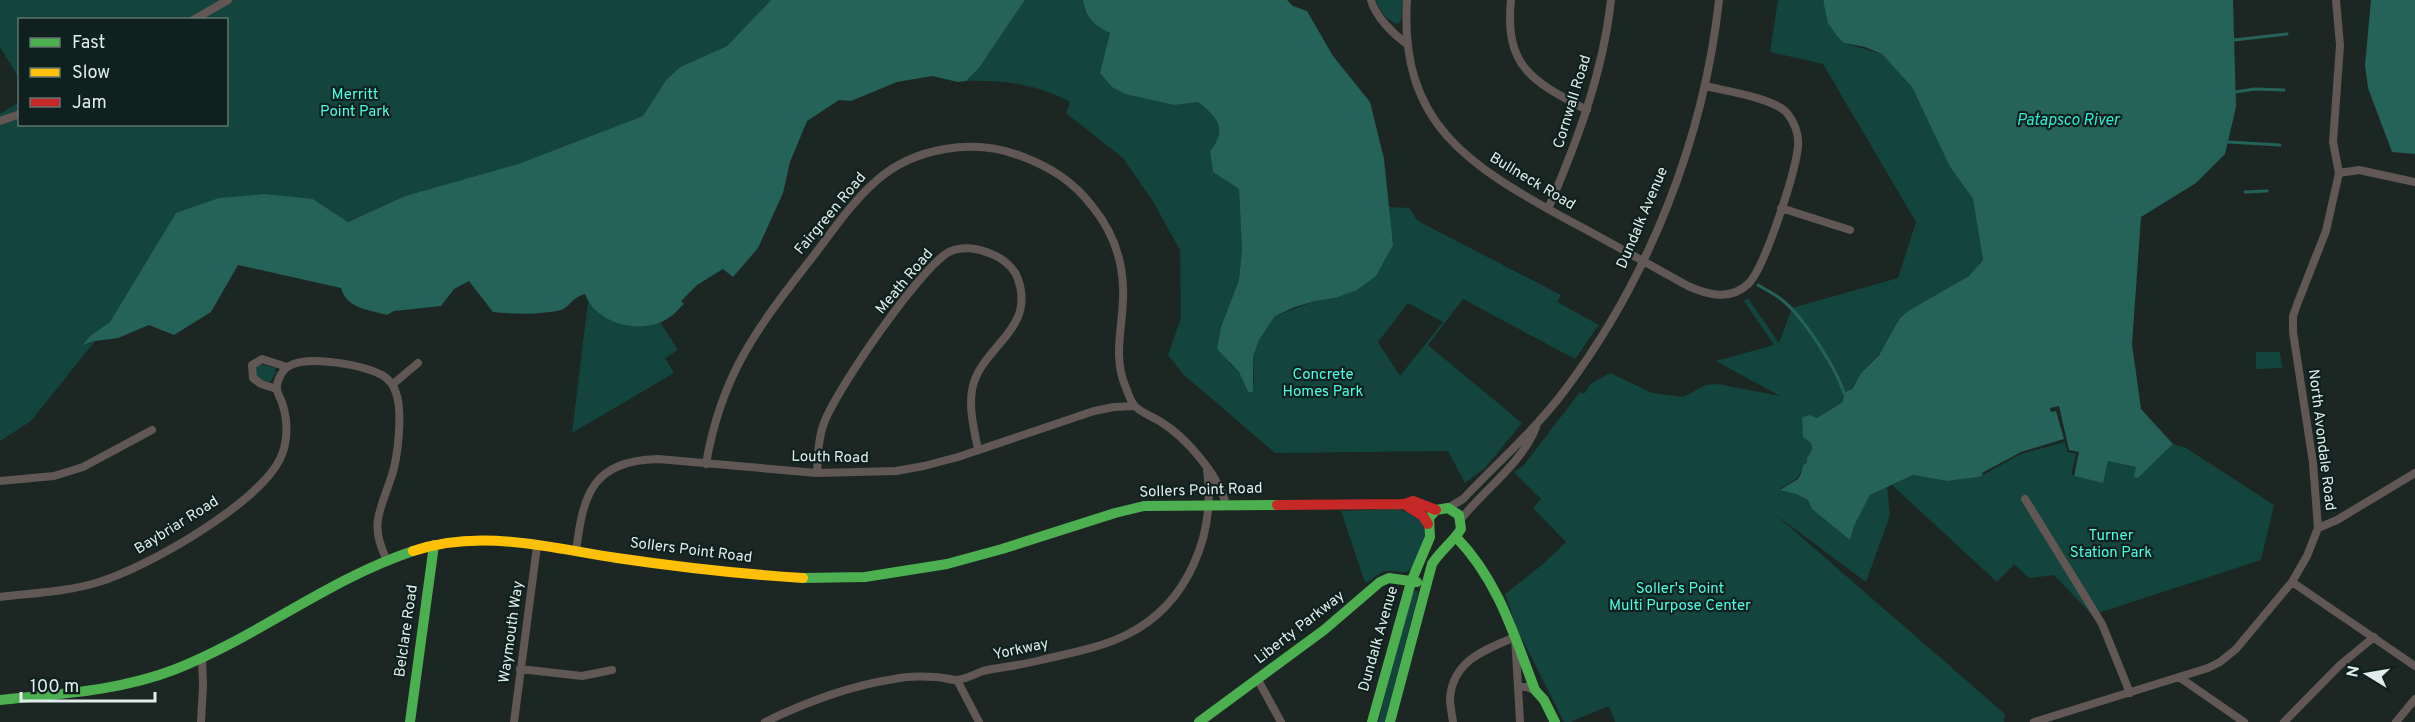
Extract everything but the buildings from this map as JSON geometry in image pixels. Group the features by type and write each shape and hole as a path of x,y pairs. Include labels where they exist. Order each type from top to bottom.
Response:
{"main road":[{"name":"Sollers Point Road","path":"0,700 101,690 129,685 177,669 317,594 410,550 479,539 669,564 808,578 898,574 1002,550 1144,506 1404,504 1413,501 1442,509"},
{"path":"1404,504 1423,516 1429,528 1441,541 1453,539 1482,565 1515,637 1535,690 1544,700 1555,722"},
{"path":"1442,509 1456,512 1461,519"},
{"name":"Dundalk Avenue","path":"1372,722 1411,582 1430,537 1432,513 1442,509"},
{"name":"Dundalk Avenue","path":"1390,722 1432,564 1441,549 1461,529 1461,519"},
{"name":"Belclare Road","path":"410,722 434,545"},
{"name":"Liberty Parkway","path":"1199,722 1258,680 1380,582 1389,578 1426,583"}],"street":[{"path":"196,18 228,0"},
{"path":"1371,0 1375,9 1397,37 1407,44"},
{"name":"Bullneck Road","path":"1407,0 1407,44 1418,86 1429,110 1456,148 1495,178 1705,294 1729,294 1748,284 1757,272 1781,208 1798,148 1798,136 1793,123 1781,108 1705,86"},
{"path":"1511,0 1510,25 1521,64 1539,84 1587,110"},
{"name":"Cornwall Road","path":"1548,209 1571,158 1587,110 1602,54 1611,0"},
{"name":"Dundalk Avenue","path":"1442,509 1462,499 1538,423 1565,390 1590,354 1642,260 1680,171 1696,121 1705,86 1719,0"},
{"name":"North Avondale Road","path":"2034,722 2130,693 2220,662 2236,649 2292,582 2307,556 2318,528 2313,462 2293,332 2293,316 2326,231 2339,173 2333,142 2340,45 2336,0"},
{"path":"0,121 18,115"},
{"name":"Fairgreen Road","path":"706,464 715,420 738,363 783,294 835,226 856,200 892,169 909,160 948,149 987,147 1010,152 1043,165 1067,179 1080,191 1103,220 1119,256 1122,272 1118,363 1134,406"},
{"path":"2339,173 2359,170 2415,182"},
{"path":"1781,208 1850,230"},
{"name":"Meath Road","path":"817,473 818,447 823,425 850,375 923,276 943,257 960,249 982,251 1003,260 1018,277 1022,297 1018,319 1011,332 979,371 974,382 971,413 978,450"},
{"path":"287,367 280,376 277,389 261,384 253,378 252,365 262,359 287,367 311,362 341,363 382,375 393,384 398,399 396,454 392,477 379,510 376,527 381,548 387,560"},
{"path":"393,384 418,363"},
{"name":"Baybriar Road","path":"0,597 74,589 118,576 168,549 219,517 256,489 273,470 280,458 284,447 286,423 277,389"},
{"path":"1134,406 1163,422 1180,436 1221,487 1226,504"},
{"name":"Louth Road","path":"576,552 585,502 600,478 611,470 636,460 658,459 817,473 896,471 924,466 978,450 1094,411 1134,406"},
{"name":"Dundalk Avenue","path":"1461,519 1532,440 1538,423"},
{"path":"0,481 54,476 83,467 152,430"},
{"path":"1207,468 1208,505"},
{"path":"2318,528 2337,520 2415,473"},
{"path":"2025,499 2102,624 2130,693"},
{"name":"Yorkway","path":"765,722 814,699 892,679 926,676 957,680 983,671 1019,666 1106,644 1142,626 1165,608 1188,578 1196,562 1205,528 1208,505"},
{"name":"Waymouth Way","path":"514,722 537,546"},
{"path":"2292,582 2415,666"},
{"path":"1453,722 1450,699 1460,668 1472,657 1515,637 1520,722"},
{"path":"2284,722 2340,665 2374,637"},
{"path":"201,657 203,687 201,722"},
{"path":"520,669 582,676 612,670"},
{"path":"2179,677 2244,722"},
{"path":"957,680 979,722"},
{"path":"1258,680 1281,722"},
{"path":"1518,687 1535,690"},
{"path":"2396,722 2415,699"}],"green space":[{"name":"Merritt Point Park","path":"0,0 771,0 727,46 680,67 666,80 643,116 518,164 405,196 348,222 313,199 123,302 110,322 90,336 85,345 95,341 31,421 0,441 0,114 18,103 18,126 228,126 228,18 18,18 18,76 0,47"},
{"name":"Concrete Homes Park","path":"1025,0 1083,0 1085,9 1110,32 1106,51 1175,105 1198,102 1215,118 1219,130 1210,151 1213,172 1239,189 1242,249 1239,280 1221,327 1229,363 1239,372 1248,392 1254,384 1253,357 1259,340 1275,316 1315,301 1335,298 1393,245 1388,207 1409,208 1418,221 1561,295 1557,302 1599,325 1575,359 1463,299 1428,345 1522,423 1484,469 1465,483 1448,451 1275,453 1183,374 1168,355 1181,318 1180,250 1154,203 1123,158 1066,113 1070,102 1045,91 1020,84 966,81 979,68","holes":["1408,303 1443,322 1400,376 1378,342"]},
{"path":"1376,0 1403,0 1401,20 1398,24 1390,21 1384,15"},
{"name":"Soller's Point Multi Purpose Center","path":"1778,0 1822,0 1844,43 1882,54 1912,86 1950,167 1973,199 1983,260 1969,276 1908,311 1900,318 1887,345 1861,373 1843,402 1817,418 1811,443 1812,449 1807,463 1803,465 1798,477 1780,489 1808,500 1812,509 1850,539 1870,495 1887,487 1890,515 1866,582 1776,515 2005,714 2004,722 1615,722 1609,706 1570,722 1564,722 1518,631 1505,594 1543,564 1566,542 1533,508 1541,499 1514,472 1523,466 1580,392 1584,394 1590,384 1610,373 1652,393 1683,397 1706,385 1718,384 1780,396 1716,361 1774,345 1744,301 1748,298 1779,343 1792,308 1898,278 1916,222 1823,64 1770,52"},
{"path":"588,302 602,316 643,326 660,322 678,350 665,358 674,373 572,433"},
{"path":"2256,352 2280,352 2282,368 2256,369"},
{"path":"260,364 275,368 276,373 270,382 256,378 255,367"},
{"name":"Turner Station Park","path":"2065,442 2076,454 2072,475 2108,461 2136,467 2138,478 2173,444 2186,448 2274,505 2261,560 2092,615 2054,575 2029,578 2014,564 1997,582 1892,485 1913,475 1947,481 1979,477 2021,454"},
{"path":"1397,509 1414,515 1423,524 1424,536 1417,560 1408,571 1384,572 1367,583 1364,580 1341,511"},
{"path":"1418,591 1418,595 1385,722 1378,722 1412,593"}],"water":[{"path":"771,0 1025,0 979,68 966,81 958,82 932,76 897,82 851,101 839,100 807,121 790,162 783,193 758,248 733,277 723,269 697,285 681,301 684,304 672,316 659,323 635,326 610,320 591,305 585,294 577,297 561,310 527,314 493,312 469,281 454,289 441,306 394,311 387,315 353,304 341,288 238,265 211,312 174,335 149,325 118,338 83,345 90,336 110,322 176,213 219,198 264,194 313,199 348,222 405,196 518,164 643,116 666,80 680,67 727,46"},
{"path":"1083,0 1287,0 1293,6 1307,11 1333,56 1370,102 1384,159 1393,245 1376,276 1357,290 1335,298 1295,307 1275,316 1259,340 1253,357 1253,392 1248,392 1239,372 1217,349 1221,327 1239,280 1242,249 1239,189 1213,172 1210,151 1218,136 1218,124 1215,118 1198,102 1175,105 1125,94 1112,87 1100,73 1110,33 1092,20 1086,12"},
{"name":"Patapsco River","path":"1823,0 2233,0 2236,107 2225,154 2196,183 2141,217 2132,344 2141,409 2173,444 2138,478 2134,477 2136,467 2108,461 2103,483 2071,475 2076,454 2067,452 2065,442 2021,454 1979,477 1947,481 1913,475 1870,495 1854,526 1850,540 1812,509 1808,500 1780,490 1798,479 1812,449 1811,443 1803,437 1802,417 1809,415 1817,418 1843,402 1844,393 1852,389 1861,373 1879,355 1900,318 1908,311 1969,276 1983,260 1973,199 1950,167 1912,87 1882,54 1865,47 1844,43 1828,23"},
{"path":"2371,0 2415,0 2415,154 2392,152 2368,88 2365,65"}],"pier":[{"path":"2059,406 2069,450 2079,452 2074,476 2071,475 2076,454 2067,452 2065,442 2021,454 1983,475 1982,473 2021,452 2064,439 2056,411 2051,412 2050,408"}],"waterway":[{"path":"2234,40 2287,34"},
{"path":"2235,92 2255,89 2284,90"},
{"path":"2228,142 2280,145"},
{"path":"2245,192 2267,191"},
{"path":"1758,285 1779,298 1809,330 1840,382 1844,393"}],"traffic: fast":[{"path":"803,578 865,577 947,564 1144,506 1277,505"},
{"path":"1372,722 1411,582 1430,537 1429,518 1436,510 1448,508 1459,515 1461,529 1432,564 1390,722"},
{"path":"1456,537 1471,554 1494,590 1512,629 1535,690 1544,700 1555,722"},
{"path":"410,722 434,545"},
{"path":"0,700 111,687 176,669 236,641 351,577 413,551"},
{"path":"1199,722 1324,630 1380,582 1389,578 1417,582"}],"traffic: slow":[{"path":"413,551 438,544 489,540 541,545 663,564 803,578"}],"traffic: jam":[{"path":"1277,505 1404,504 1413,501 1436,510"},
{"path":"1404,504 1423,516 1428,524"}]}
